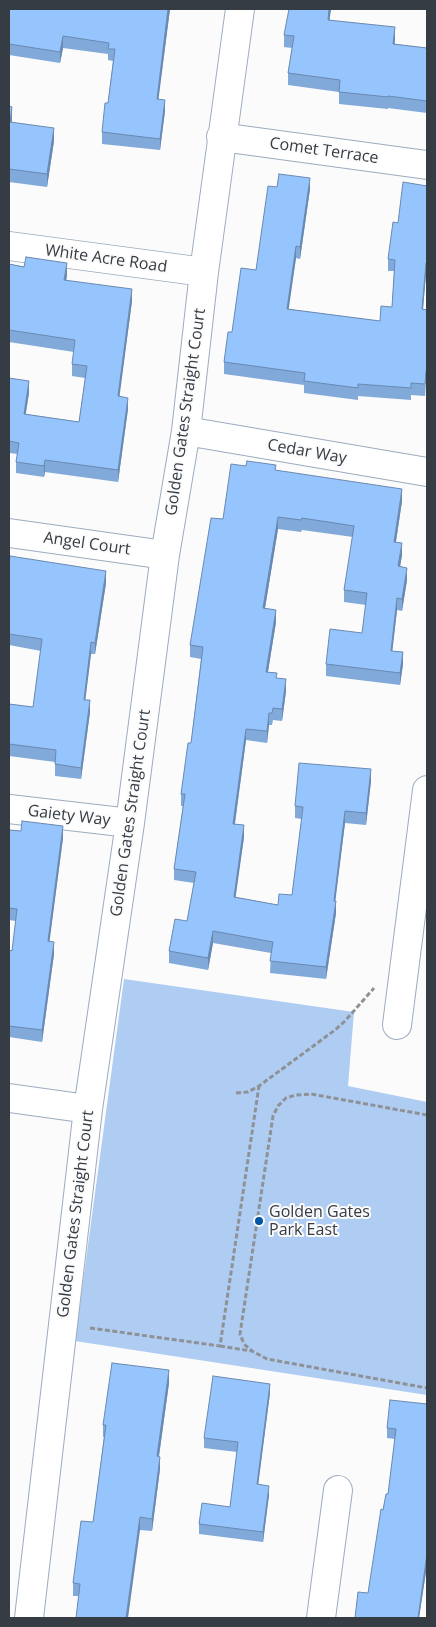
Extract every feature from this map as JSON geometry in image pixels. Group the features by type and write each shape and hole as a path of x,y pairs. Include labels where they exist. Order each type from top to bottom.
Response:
{"street":[{"name":"Golden Gates Straight Court","path":"29,1618 88,1109 130,823 165,555 186,431 204,272 240,9"},
{"name":"Comet Terrace","path":"222,137 427,165"},
{"name":"White Acre Road","path":"9,246 204,272"},
{"name":"Cedar Way","path":"186,431 427,472"},
{"name":"Angel Court","path":"9,533 165,555"},
{"path":"397,1024 427,790"},
{"name":"Gaiety Way","path":"9,809 130,823"},
{"path":"9,1098 88,1109"},
{"path":"321,1618 338,1490"}],"path":[{"path":"236,1092 248,1092 259,1086 335,1030 376,986"},
{"path":"220,1346 259,1086"},
{"path":"427,1115 311,1094 286,1098 278,1106 273,1116 240,1334 244,1344 267,1359 427,1388"},
{"path":"64,1324 252,1351"}],"shaded area":[{"name":"Golden Gates Park East","path":"124,979 354,1012 348,1086 427,1102 427,1395 75,1341"}],"building":[{"path":"9,9 168,9 157,99 165,100 160,139 102,132 105,103 108,103 115,49 108,49 109,43 63,36 60,52 9,44"},
{"path":"289,9 329,9 328,20 395,27 393,44 427,48 427,101 339,92 340,80 288,73 294,36 284,35"},
{"path":"9,106 12,107 10,122 54,128 47,174 9,169"},
{"path":"279,174 310,178 300,247 296,246 287,309 380,321 381,306 392,307 395,260 388,259 393,222 398,223 403,182 427,186 427,263 422,309 427,310 427,371 425,384 411,383 411,388 358,384 358,388 304,381 305,373 224,362 228,332 232,332 241,268 256,270 268,186 277,187"},
{"path":"26,257 67,263 64,280 132,289 118,396 128,398 118,470 45,460 44,466 16,462 19,443 9,441 9,378 29,381 24,414 79,422 87,366 72,364 75,340 9,330 9,264 24,267"},
{"path":"247,461 276,465 275,470 402,489 394,542 402,543 398,566 407,568 402,599 397,598 391,651 403,652 400,673 326,664 330,629 362,633 367,593 344,590 354,526 302,518 301,520 278,517 263,608 276,610 266,672 277,673 276,678 286,679 282,709 273,708 272,713 269,713 267,731 246,729 233,824 244,825 234,897 278,905 279,894 292,895 303,807 295,806 299,763 371,769 366,813 345,811 334,901 336,901 326,967 270,961 273,942 213,931 208,958 169,951 175,919 187,921 196,872 174,869 185,794 181,794 188,743 191,743 203,647 190,645 211,518 223,519 231,464 246,466"},
{"path":"10,556 106,571 95,643 91,642 84,700 90,700 81,768 55,764 56,750 9,744 9,704 33,707 42,639 9,634"},
{"path":"22,821 63,826 48,941 54,942 42,1030 9,1026 9,950 12,951 17,909 9,908 9,830 21,831"},
{"path":"112,1363 169,1370 157,1456 160,1457 152,1519 140,1517 126,1618 76,1618 80,1584 73,1583 81,1521 93,1522 106,1425 103,1425"},
{"path":"213,1376 270,1384 257,1484 269,1486 263,1532 199,1524 202,1503 230,1507 238,1442 204,1438"},
{"path":"390,1400 427,1404 427,1554 418,1618 355,1618 358,1592 368,1593 381,1509 383,1510 386,1494 388,1494 396,1429 387,1428"}],"place":[{"name":"Golden Gates Park East","path":"259,1221"}]}
